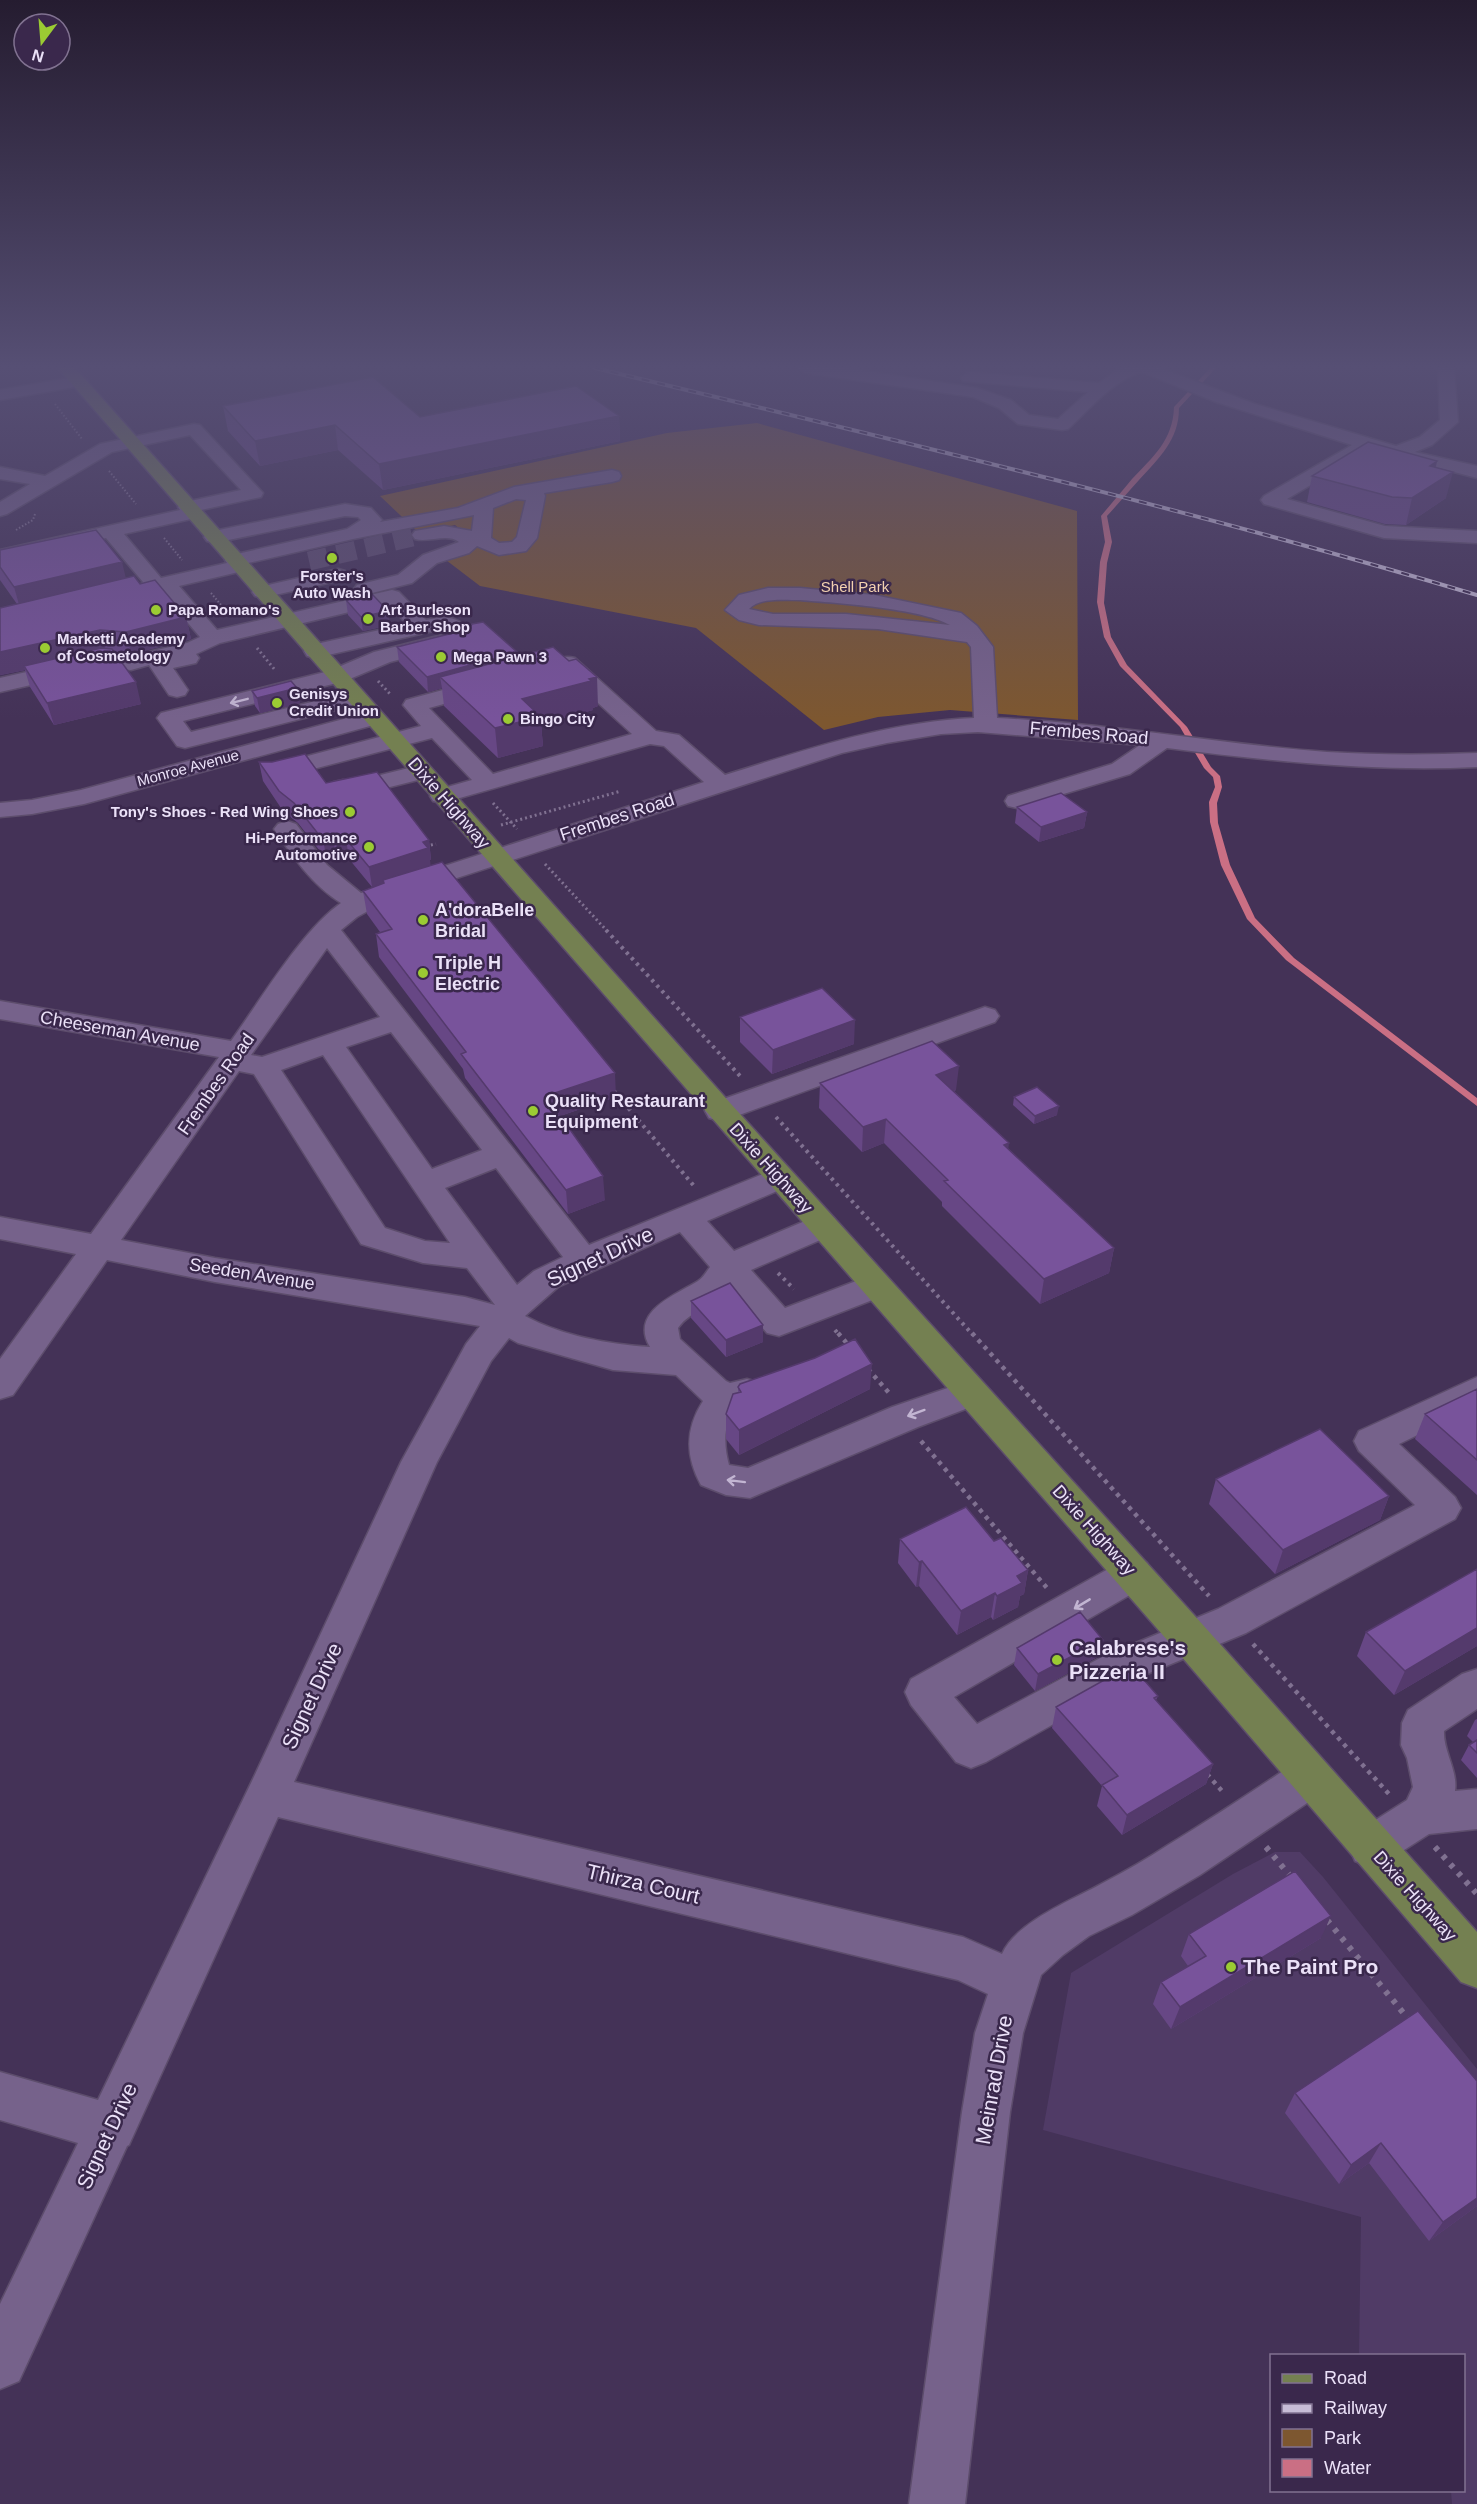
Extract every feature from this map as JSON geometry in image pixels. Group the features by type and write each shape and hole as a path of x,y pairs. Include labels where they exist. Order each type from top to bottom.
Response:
{"main road":[{"name":"Dixie Highway","path":"168,485 442,796 497,841 720,1111 1189,1636 1310,1778 1477,1966"}],"street":[{"path":"3,506 43,485"},
{"path":"4,562 30,558 37,548 111,532 254,493 246,485"},
{"path":"125,592 241,567 353,533 463,513 514,494 552,485"},
{"path":"1297,485 1271,500 1384,532 1477,537"},
{"path":"490,502 482,511 482,540 491,548 519,547 527,538 536,496 514,494"},
{"path":"214,537 345,510 365,513 372,519 363,528 353,533"},
{"path":"177,690 160,665 194,657 230,653 295,629 405,579 430,560 462,549 469,543 466,536 456,532 441,531 421,535"},
{"path":"111,532 212,638"},
{"path":"241,567 309,561"},
{"path":"262,592 401,564 411,566 416,572"},
{"path":"975,637 952,631 875,622 768,620 742,615 736,610 737,605 743,599 757,594 784,593 857,599 942,615 956,620 975,637 982,647 986,726"},
{"path":"295,629 328,610 392,596 422,628"},
{"path":"328,610 361,641"},
{"path":"0,685 106,661 131,663 194,648 209,642 212,638 295,629 361,641 446,622 462,636 382,657 337,676 169,718 201,764"},
{"path":"545,669 567,663 649,737"},
{"path":"488,783 414,705 513,678"},
{"path":"185,741 356,698"},
{"name":"Monroe Avenue","path":"0,810 32,807 84,796 374,718"},
{"name":"Frembes Road","path":"0,1386 100,1247 245,1059 327,930 351,906 497,841 721,784 834,748 881,736 949,727 986,726 1163,740 1332,760 1432,764 1477,760"},
{"path":"275,772 437,729"},
{"path":"301,737 346,791 421,772"},
{"path":"442,796 649,737 671,740 721,784"},
{"path":"1017,801 1121,769 1163,740"},
{"path":"287,829 317,872 341,893 359,903"},
{"path":"327,930 584,1261"},
{"name":"Cheeseman Avenue","path":"0,1010 245,1059"},
{"path":"720,1111 985,1016"},
{"path":"398,1020 329,1043 245,1059 373,1236 423,1252 477,1258"},
{"path":"329,1043 477,1258 509,1313 530,1334 613,1357 685,1363"},
{"path":"424,1184 502,1154"},
{"name":"Signet Drive","path":"0,2362 267,1796 419,1462 478,1353 509,1313 546,1279 691,1204 780,1178"},
{"path":"691,1204 729,1266 779,1324 876,1286"},
{"path":"726,1398 713,1390 668,1348 661,1337 661,1328 670,1314 681,1304 712,1288 729,1266 823,1226"},
{"name":"Seeden Avenue","path":"0,1228 215,1270 509,1313"},
{"path":"772,1384 726,1398 713,1414 706,1451 714,1475 735,1482 750,1483 905,1417 971,1393"},
{"path":"1133,1574 926,1692 971,1749 1116,1669 1189,1636 1232,1621 1442,1508 1372,1441 1477,1390"},
{"path":"1417,1817 1435,1788 1428,1758 1422,1745 1423,1723 1477,1687"},
{"path":"1428,1758 1431,1744 1436,1737 1477,1710"},
{"name":"Meinrad Drive","path":"938,2504 988,2100 999,2033 1022,1962 1047,1939 1073,1921 1116,1900 1184,1860 1310,1778"},
{"name":"Thirza Court","path":"267,1796 963,1959 1015,1983"},
{"path":"1371,1847 1417,1817 1460,1808 1477,1809"},
{"path":"0,2096 112,2128"}],"path":[{"path":"497,841 621,791"},
{"path":"426,846 436,844"},
{"path":"541,860 759,1097 1232,1621 1417,1817 1477,1894"},
{"path":"614,1090 691,1204"},
{"path":"759,1252 858,1356"},
{"path":"865,1365 895,1400 916,1434 1068,1612"},
{"path":"1199,1765 1222,1791"},
{"path":"1266,1847 1296,1884"},
{"path":"1319,1911 1417,2029"}],"shaded area":[{"path":"1275,1852 1300,1852 1323,1877 1477,2069 1477,2504 1452,2504 1451,2492 1465,2492 1465,2354 1359,2354 1361,2217 1043,2130 1071,1973 1233,1874"}],"green space":[{"name":"Shell Park","path":"431,485 982,485 1077,511 1078,720 950,710 878,717 824,730 696,628 480,586 442,557 480,546 455,525 419,533 380,496"}],"water":[{"path":"1127,485 1135,485 1107,516 1112,542 1107,563 1104,603 1111,637 1127,665 1187,727 1211,767 1220,776 1222,787 1217,803 1218,823 1230,865 1255,918 1294,958 1477,1098 1477,1106 1286,960 1247,919 1221,865 1210,822 1209,802 1215,787 1213,777 1204,768 1180,727 1120,666 1104,637 1097,602 1100,562 1105,542 1101,516"}],"building":[{"path":"1346,485 1433,485 1412,498 1392,497"},
{"path":"96,530 122,562 14,587 0,567 0,550"},
{"path":"134,576 140,584 155,580 186,617 126,632 100,630 0,652 0,608"},
{"path":"372,594 388,611 361,617 346,600"},
{"path":"483,622 517,652 427,677 397,647 469,629 472,624"},
{"path":"553,647 569,661 576,659 597,677 589,679 591,681 522,699 541,717 495,728 440,677"},
{"path":"101,648 112,649 136,682 47,703 24,666"},
{"path":"291,681 297,688 257,698 252,691"},
{"path":"305,754 326,783 377,772 429,840 423,842 428,848 369,867 346,839 336,842 333,838 323,840 294,803 279,791 259,762 272,762"},
{"path":"1061,793 1087,812 1041,827 1017,807"},
{"path":"442,862 615,1073 546,1096 603,1176 566,1190 461,1054 466,1052 376,934 392,929 363,891 384,883 383,880"},
{"path":"822,988 855,1020 773,1050 740,1017"},
{"path":"932,1041 959,1066 936,1075 1009,1143 1004,1145 1114,1248 1044,1279 944,1181 948,1180 886,1119 863,1127 820,1083"},
{"path":"1037,1087 1059,1106 1035,1116 1014,1097"},
{"path":"730,1283 763,1325 726,1340 691,1301"},
{"path":"855,1339 872,1364 739,1430 726,1414 733,1394 741,1392 738,1387 740,1384 815,1358"},
{"path":"1477,1389 1477,1460 1425,1414"},
{"path":"1320,1429 1389,1496 1283,1550 1216,1479"},
{"path":"966,1507 994,1541 1001,1538 1028,1570 1017,1576 1022,1583 997,1596 995,1593 961,1611 922,1561 919,1562 900,1539"},
{"path":"1477,1569 1477,1628 1405,1671 1366,1632"},
{"path":"1080,1612 1103,1640 1038,1674 1017,1648"},
{"path":"1131,1665 1158,1696 1154,1698 1213,1764 1127,1815 1102,1785 1118,1776 1056,1707"},
{"path":"1477,1740 1477,1753 1469,1745"},
{"name":"The Paint Pro","path":"1295,1871 1331,1916 1180,2007 1161,1982 1206,1956 1189,1934"},
{"path":"1418,2011 1477,2081 1477,2198 1443,2222 1381,2143 1351,2165 1295,2093"}],"tunnel":[{"path":"309,561 421,535"}],"railway":[{"path":"1072,485 1258,533 1477,595"}],"place":[{"name":"Forster's Auto Wash","path":"332,558"},
{"name":"Papa Romano's","path":"156,610"},
{"name":"Art Burleson Barber Shop","path":"368,619"},
{"name":"Marketti Academy of Cosmetology","path":"45,648"},
{"name":"Mega Pawn 3","path":"441,657"},
{"name":"Genisys Credit Union","path":"277,703"},
{"name":"Bingo City","path":"508,719"},
{"name":"Tony's Shoes - Red Wing Shoes","path":"350,812"},
{"name":"Hi-Performance Automotive","path":"369,847"},
{"name":"A'doraBelle Bridal","path":"423,920"},
{"name":"Triple H Electric","path":"423,973"},
{"name":"Quality Restaurant Equipment","path":"533,1111"},
{"name":"Calabrese's Pizzeria II","path":"1057,1660"},
{"name":"The Paint Pro","path":"1231,1967"}]}
